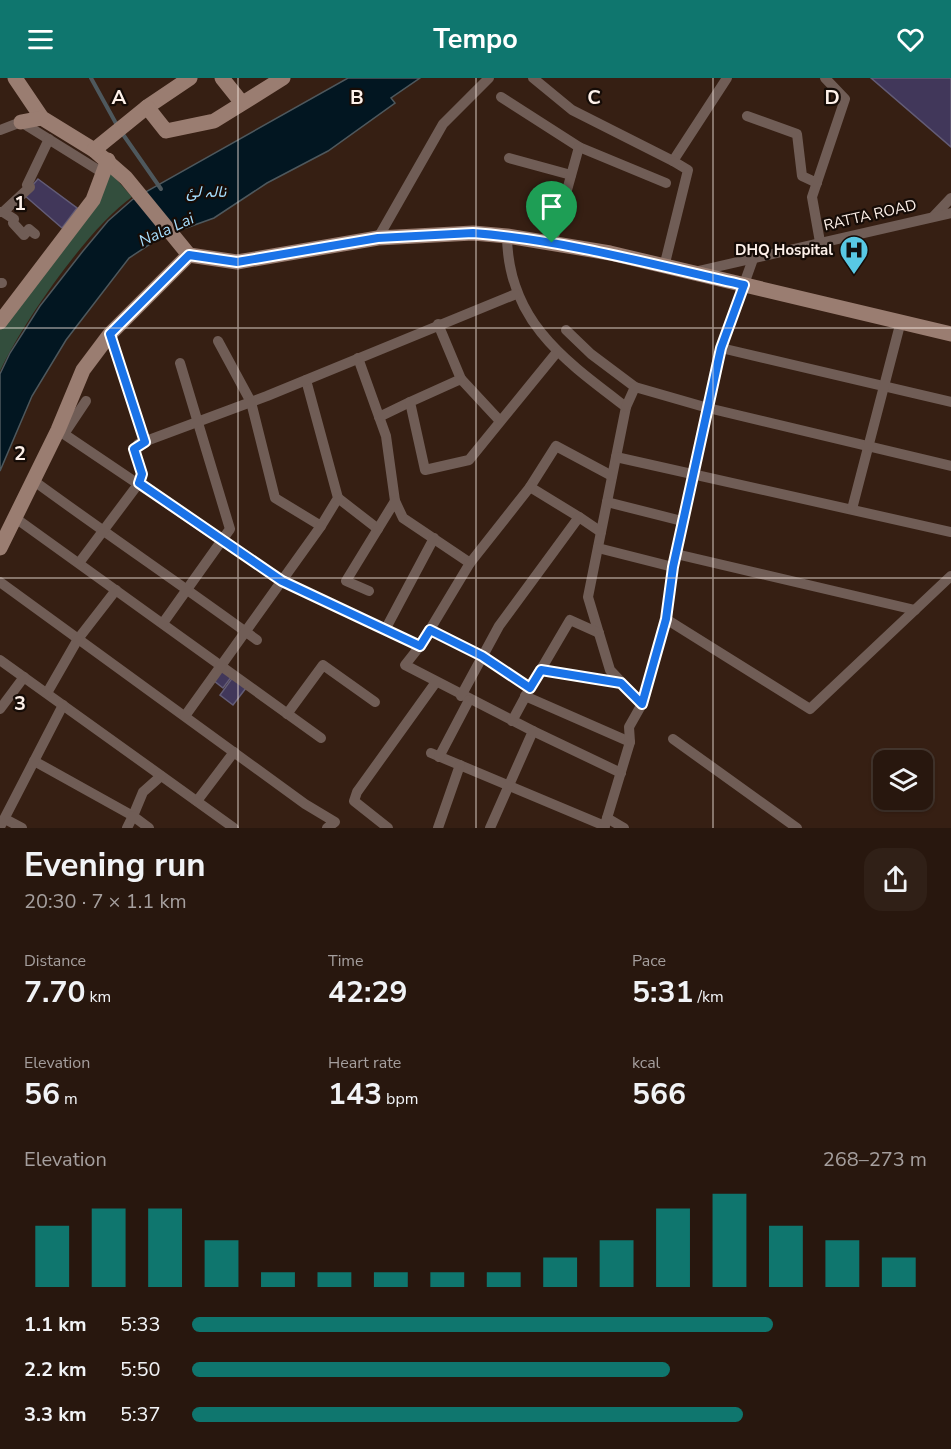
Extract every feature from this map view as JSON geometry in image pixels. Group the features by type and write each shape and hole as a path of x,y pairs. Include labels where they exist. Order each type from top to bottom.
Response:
{"street":[{"path":"15,78 42,118 94,150 106,167"},
{"path":"94,150 190,78"},
{"path":"222,78 242,104"},
{"path":"144,111 166,131 214,121 283,78"},
{"path":"378,238 443,124 489,78"},
{"path":"533,78 572,110 688,170 664,267"},
{"path":"673,161 727,78"},
{"path":"820,242 812,197 844,99 825,78"},
{"path":"501,97 579,147 666,183"},
{"path":"747,116 797,134 802,176 816,183"},
{"path":"0,130 21,122 42,118"},
{"path":"21,122 49,139 126,178 189,255 237,262 378,238 473,233 507,236 552,243 664,267 951,334"},
{"path":"35,234 29,229 24,235 13,223 14,219 2,212 30,187 27,185 49,139"},
{"path":"552,243 579,147"},
{"path":"509,158 571,175"},
{"path":"0,322 93,200 106,167"},
{"path":"934,216 951,198"},
{"name":"RATTA ROAD","path":"690,273 951,213"},
{"path":"507,236 507,261 516,294 538,330 573,367 626,407"},
{"path":"61,433 83,370 110,334 189,255"},
{"path":"606,824 630,742 629,727 642,704 666,619 682,521 721,348 753,259"},
{"path":"79,563 139,483 142,474 134,449 145,442 251,402 516,294"},
{"path":"852,509 882,386 901,321"},
{"path":"438,324 461,380 500,421"},
{"path":"566,330 591,354 635,387 708,408 951,466"},
{"path":"110,334 145,442"},
{"path":"218,341 251,402 275,498 321,526"},
{"path":"721,348 951,402"},
{"path":"410,402 425,470 469,460 557,352"},
{"path":"358,358 386,436 395,501 403,518 470,563"},
{"path":"163,623 186,587 230,529 180,363"},
{"path":"306,380 338,498 378,529"},
{"path":"379,417 461,380"},
{"path":"635,387 626,407 588,597 610,670 642,704"},
{"path":"0,548 14,517 61,433 86,400"},
{"path":"61,433 139,483 282,581 420,646"},
{"path":"612,476 556,446 530,487 470,563 420,646 405,665 465,698 621,773"},
{"path":"616,457 692,472 951,532"},
{"path":"34,481 102,531 186,587 257,640"},
{"path":"530,487 601,532"},
{"path":"184,716 321,526 338,498"},
{"path":"369,591 346,581 395,501"},
{"path":"607,502 682,521"},
{"path":"14,517 321,738"},
{"path":"579,517 499,626 482,656 465,698 435,755 606,824 624,828"},
{"path":"386,630 434,538"},
{"path":"598,548 673,567"},
{"path":"676,554 915,610"},
{"path":"666,619 810,709 951,576"},
{"path":"0,582 305,804 335,822 327,828"},
{"path":"46,693 78,639 116,590"},
{"path":"512,721 570,620 599,633"},
{"path":"430,630 482,656 527,692 630,742"},
{"path":"0,660 234,828"},
{"path":"287,714 322,665 375,702"},
{"path":"541,670 621,683"},
{"path":"0,710 24,677"},
{"path":"388,828 354,801 357,792 436,682"},
{"path":"22,828 3,823 63,705"},
{"path":"490,828 533,731"},
{"path":"673,739 798,828"},
{"path":"197,801 234,752"},
{"path":"34,761 133,816 149,828"},
{"path":"438,828 460,765"},
{"path":"127,828 143,792 161,776"}],"green space":[{"path":"111,173 132,197 96,230 58,277 24,327 0,371 0,328"}],"water":[{"path":"348,78 420,78 391,98 395,103 328,151 267,183 214,218 161,237 129,258 66,340 32,396 0,471 0,374 10,353 40,306 108,221 133,199"}],"building":[{"path":"871,78 951,78 951,147"},
{"path":"38,179 77,208 62,228 24,195"},
{"path":"222,668 232,676 223,688 213,680"},
{"path":"233,677 246,688 233,705 220,695"}],"waterway":[{"path":"91,78 118,127"},
{"path":"122,133 161,189"}],"place":[{"name":"DHQ Hospital","path":"854,276"}],"route":[{"path":"473,233 552,243 744,285 721,348 692,472 673,567 666,619 642,704 621,683 541,670 530,688 482,656 430,630 420,646 282,581 139,483 142,474 134,449 138,444 145,442 110,334 189,255 237,262 378,238 473,233"}],"water label":[{"name":"نالہ لئ","path":"206,191"},
{"name":"Nala Lai","path":"166,229"}]}
